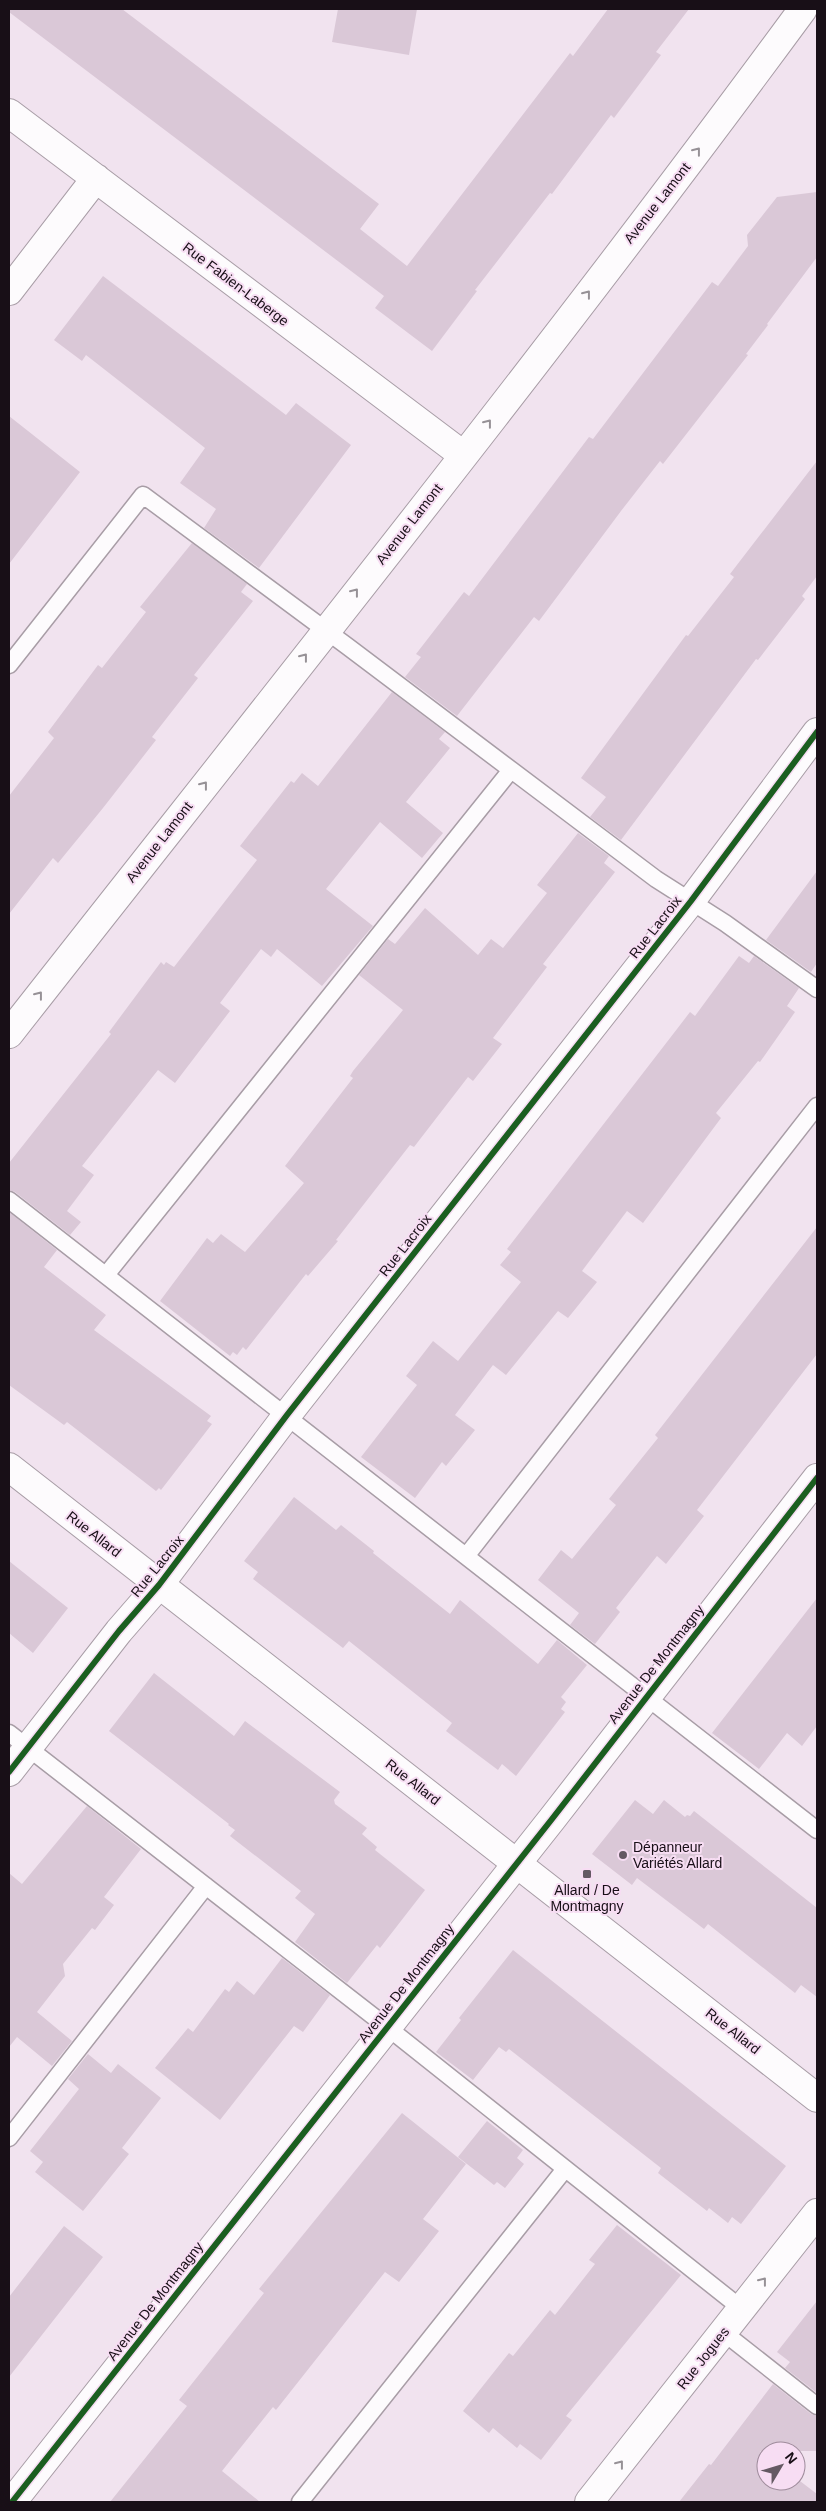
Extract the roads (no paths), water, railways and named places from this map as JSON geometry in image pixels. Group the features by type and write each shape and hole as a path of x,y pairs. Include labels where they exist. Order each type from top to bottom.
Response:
{"street":[{"name":"Avenue Lamont","path":"9,1034 463,455 725,114 802,9"},
{"name":"Rue Fabien-Laberge","path":"9,113 463,455"},
{"path":"9,291 96,178"},
{"name":"Rue Lacroix","path":"9,1772 19,1740 159,1585 287,1415 691,901 817,732"},
{"name":"Rue Allard","path":"9,1467 817,2098"},
{"name":"Avenue De Montmagny","path":"12,2502 817,1478"},
{"name":"Rue Jogues","path":"589,2502 817,2213"}],"lane":[{"path":"9,665 142,496 656,879 691,901 817,989"},
{"path":"106,1276 512,770"},
{"path":"467,1556 817,1106"},
{"path":"9,1200 817,1830"},
{"path":"19,1740 387,2027 742,2309"},
{"path":"9,2138 206,1886"},
{"path":"300,2502 565,2168"},
{"path":"723,2332 817,2406"}],"place":[{"name":"Dépanneur Variétés Allard","path":"623,1855"},
{"name":"Allard / De Montmagny","path":"587,1874"}]}
